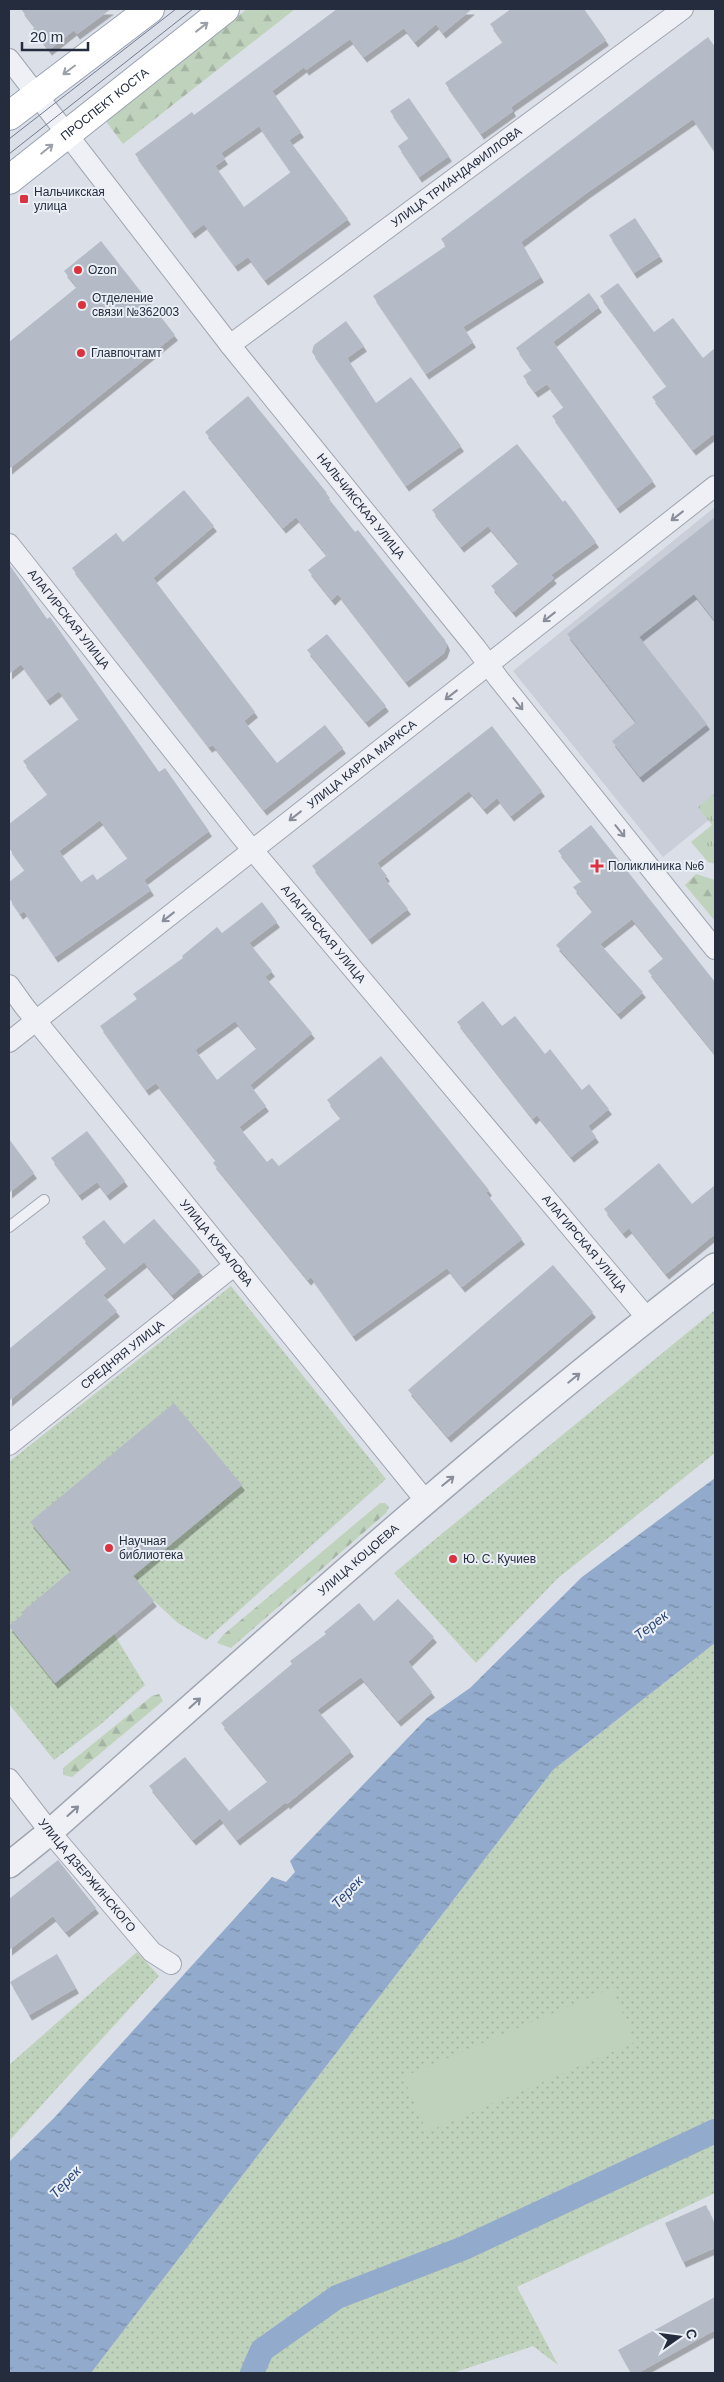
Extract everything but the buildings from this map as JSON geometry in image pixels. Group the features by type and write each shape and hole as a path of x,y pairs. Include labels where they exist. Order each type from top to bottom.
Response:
{"main road":[{"path":"9,116 150,9"},
{"name":"ПРОСПЕКТ КОСТА","path":"9,180 67,132 225,9"}],"street":[{"name":"УЛИЦА ТРИАНДАФИЛЛОВА","path":"230,345 683,9"},
{"name":"НАЛЬЧИКСКАЯ УЛИЦА","path":"9,59 230,345 489,665 715,949"},
{"name":"УЛИЦА КАРЛА МАРКСА","path":"9,1042 715,486"},
{"name":"АЛАГИРСКАЯ УЛИЦА","path":"9,544 253,851 647,1318"},
{"name":"УЛИЦА КУБАЛОВА","path":"9,985 425,1500"},
{"name":"СРЕДНЯЯ УЛИЦА","path":"9,1445 236,1265"},
{"name":"УЛИЦА КОЦОЕВА","path":"9,1865 50,1832 425,1500 647,1318 715,1266"},
{"name":"УЛИЦА ДЗЕРЖИНСКОГО","path":"9,1779 50,1832 152,1952 171,1964"}],"lane":[{"path":"9,1227 44,1200"}],"shaded area":[{"path":"715,507 715,815 663,857 513,671"}],"green space":[{"path":"247,9 295,9 123,144 105,120"},
{"path":"715,793 715,864 708,862 691,842 712,825 698,807"},
{"path":"696,874 715,880 715,921 685,885"},
{"path":"231,1286 386,1479 206,1640 178,1623 154,1601 114,1634 145,1685 101,1724 54,1760 9,1704 9,1462"},
{"path":"715,1310 715,1453 558,1578 476,1663 394,1573"},
{"path":"380,1503 385,1503 389,1507 386,1513 231,1648 217,1643 223,1635"},
{"path":"715,1643 715,2193 517,2287 558,2365 533,2346 453,2373 91,2373 553,1770"},
{"path":"159,1694 163,1701 72,1777 63,1775 63,1768 152,1696"},
{"path":"137,1952 159,1976 9,2141 9,2065"},
{"path":"612,1988 635,2042 427,2132 403,2077"}],"water":[{"name":"Терек","path":"715,1478 715,1643 553,1770 91,2373 9,2373 9,2162 54,2118 272,1877 286,1882 295,1872 290,1861 427,1718 470,1688 582,1577"}],"waterway":[{"path":"252,2373 262,2350 337,2297 464,2248 715,2131"}],"tram line":[{"path":"9,139 176,9"},
{"path":"9,154 193,9"}],"place":[{"name":"Нальчикская улица","path":"24,199"},
{"name":"Ozon","path":"78,270"},
{"name":"Отделение связи №362003","path":"82,305"},
{"name":"Главпочтамт","path":"81,353"},
{"name":"Поликлиника №6","path":"597,866"},
{"name":"Научная библиотека","path":"109,1548"},
{"name":"Ю. С. Кучиев","path":"453,1559"}]}
